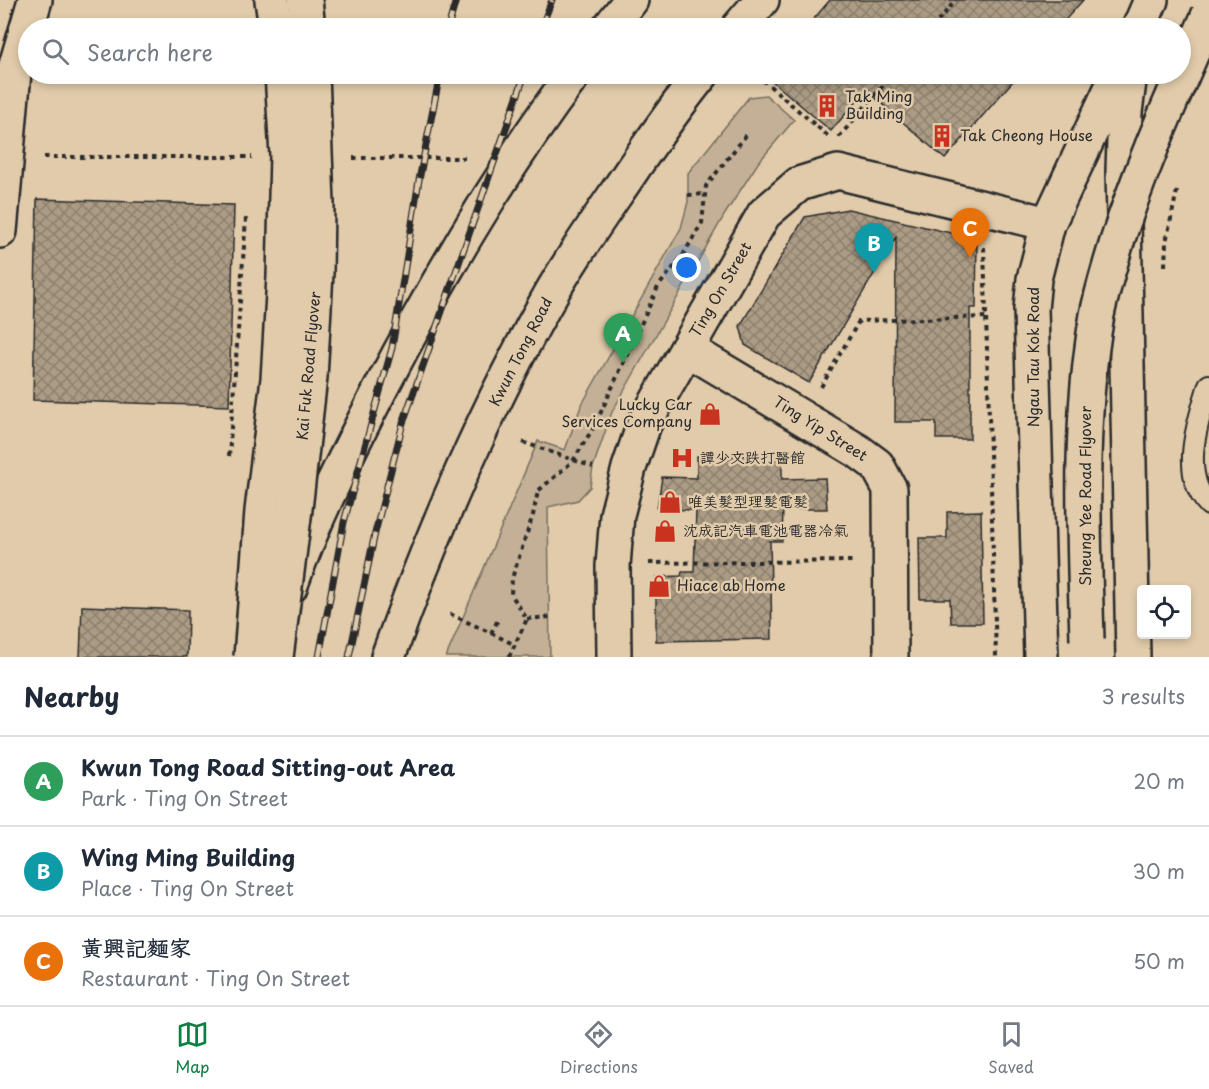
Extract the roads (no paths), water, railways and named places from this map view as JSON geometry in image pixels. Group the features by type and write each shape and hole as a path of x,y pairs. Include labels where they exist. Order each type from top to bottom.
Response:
{"main road":[{"path":"30,18 35,0"},
{"path":"272,0 275,18"},
{"path":"305,0 307,18"},
{"path":"617,18 631,0"},
{"path":"747,18 762,0"},
{"path":"1143,18 1151,0"},
{"name":"Sheung Yee Road Flyover","path":"1191,55 1209,14"},
{"path":"0,231 14,72 18,58"},
{"name":"Kai Fuk Road Flyover","path":"251,657 262,511 278,379 284,277 287,154 283,84"},
{"name":"Kai Fuk Road Flyover","path":"276,657 296,509 310,377 317,204 312,84"},
{"path":"266,657 294,578 343,461 398,355 499,181 567,84"},
{"name":"Kwun Tong Road","path":"388,657 456,483 535,323 590,231 695,84"},
{"name":"Ngau Tau Kok Road","path":"1041,657 1031,309 1034,279 1048,224 1113,84"},
{"path":"1129,84 1125,112 1123,170 1133,657"},
{"name":"Sheung Yee Road Flyover","path":"1087,649 1084,432 1088,376 1098,313 1109,268 1135,188 1178,84"},
{"name":"Ting On Street","path":"614,657 613,566 620,498 644,424 764,214 799,184 838,172 1048,224"},
{"name":"Ting Yip Street","path":"687,349 858,450 877,465 890,489 891,657"}],"lane":[{"path":"1209,385 1196,434 1192,460 1198,489 1209,506"}],"railway":[{"path":"451,18 456,0"},
{"path":"545,18 552,0"},
{"path":"319,657 344,522 392,348 419,180 438,84"},
{"path":"349,657 375,533 403,423 522,84"}],"place":[{"name":"Tak Ming Building","path":"827,106"},
{"name":"Tak Cheong House","path":"942,136"},
{"name":"黃興記麵家","path":"970,258"},
{"name":"Wing Ming Building","path":"874,273"},
{"name":"Kwun Tong Road Sitting-out Area","path":"623,363"},
{"name":"Lucky Car Services Company","path":"710,414"},
{"name":"譚少文跌打醫館","path":"682,458"},
{"name":"唯美髮型理髮電髮","path":"670,502"},
{"name":"沈成記汽車電池電器冷氣","path":"665,531"},
{"name":"Hiace ab Home","path":"659,586"}]}
